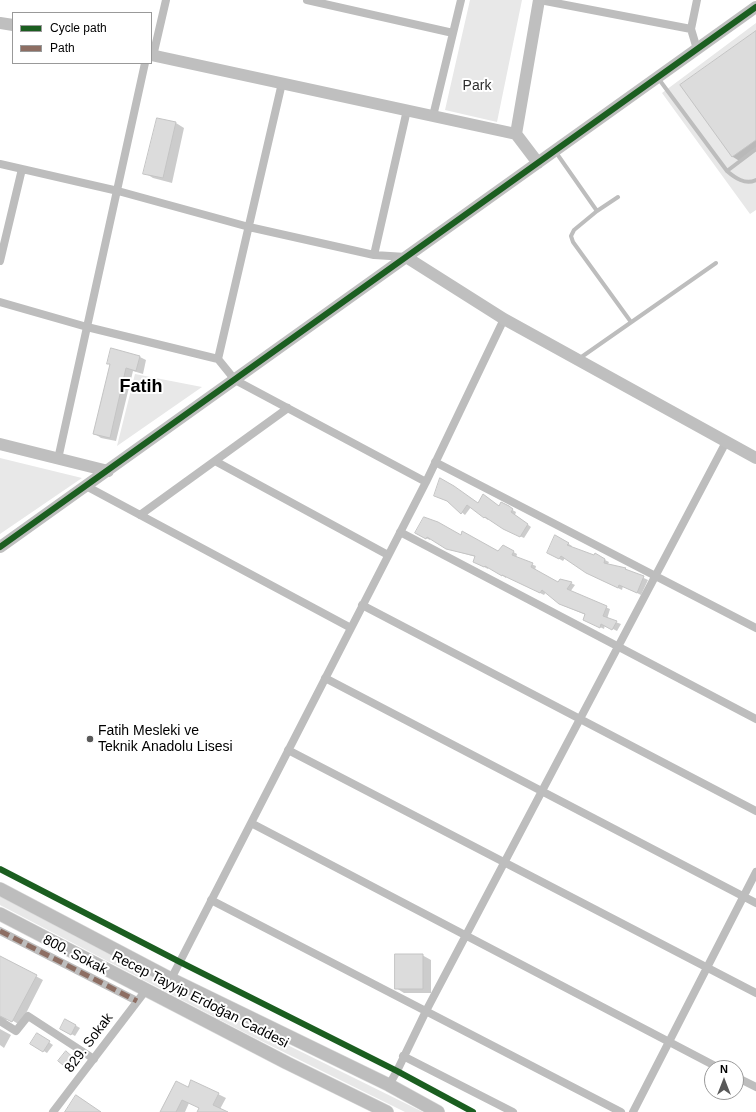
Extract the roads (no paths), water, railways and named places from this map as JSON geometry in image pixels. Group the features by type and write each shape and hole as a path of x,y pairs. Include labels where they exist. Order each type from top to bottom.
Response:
{"main road":[{"name":"Recep Tayyip Erdoğan Caddesi","path":"0,889 171,979 389,1085 438,1112"},
{"name":"Recep Tayyip Erdoğan Caddesi","path":"0,914 288,1063 387,1112"}],"street":[{"path":"152,51 166,0"},
{"path":"306,0 453,33"},
{"path":"433,116 461,0"},
{"path":"516,134 539,0 561,2 691,29"},
{"path":"697,0 691,29 697,49"},
{"path":"0,547 756,8"},
{"path":"0,22 12,25"},
{"path":"152,58 282,83 516,134 538,163"},
{"path":"58,459 118,191 149,64"},
{"path":"218,359 282,83"},
{"path":"374,255 407,110"},
{"path":"0,164 118,191 249,227 374,255 406,257 504,319 756,458"},
{"path":"0,261 22,169"},
{"path":"0,302 88,327 218,359 235,380 426,482"},
{"path":"171,979 426,482 504,319"},
{"path":"140,515 288,408"},
{"path":"389,1085 465,936 726,442"},
{"path":"0,444 108,470"},
{"path":"216,461 388,555"},
{"path":"435,462 756,628"},
{"path":"86,486 351,628"},
{"path":"400,532 756,719"},
{"path":"362,605 756,811"},
{"path":"325,678 756,903"},
{"path":"288,750 756,993"},
{"path":"251,823 704,1060"},
{"path":"632,1112 756,872"},
{"path":"211,900 621,1112"},
{"name":"800. Sokak","path":"0,931 137,1002"},
{"name":"829. Sokak","path":"53,1112 146,990"},
{"path":"0,1021 16,1031 28,1016 94,1059"},
{"path":"404,1056 513,1112"},
{"path":"744,1081 756,1087"}],"lane":[{"path":"658,77 727,171 738,180 751,182 756,180"},
{"path":"727,171 756,149"},
{"path":"555,151 597,211"},
{"path":"618,197 597,211 574,230 571,236 573,242 631,322"},
{"path":"578,360 716,263"}],"place":[{"name":"Fatih Mesleki ve Teknik Anadolu Lisesi","path":"90,739"}],"district":[{"name":"Fatih","path":"141,387"}],"park label":[{"name":"Park","path":"477,86"}]}
